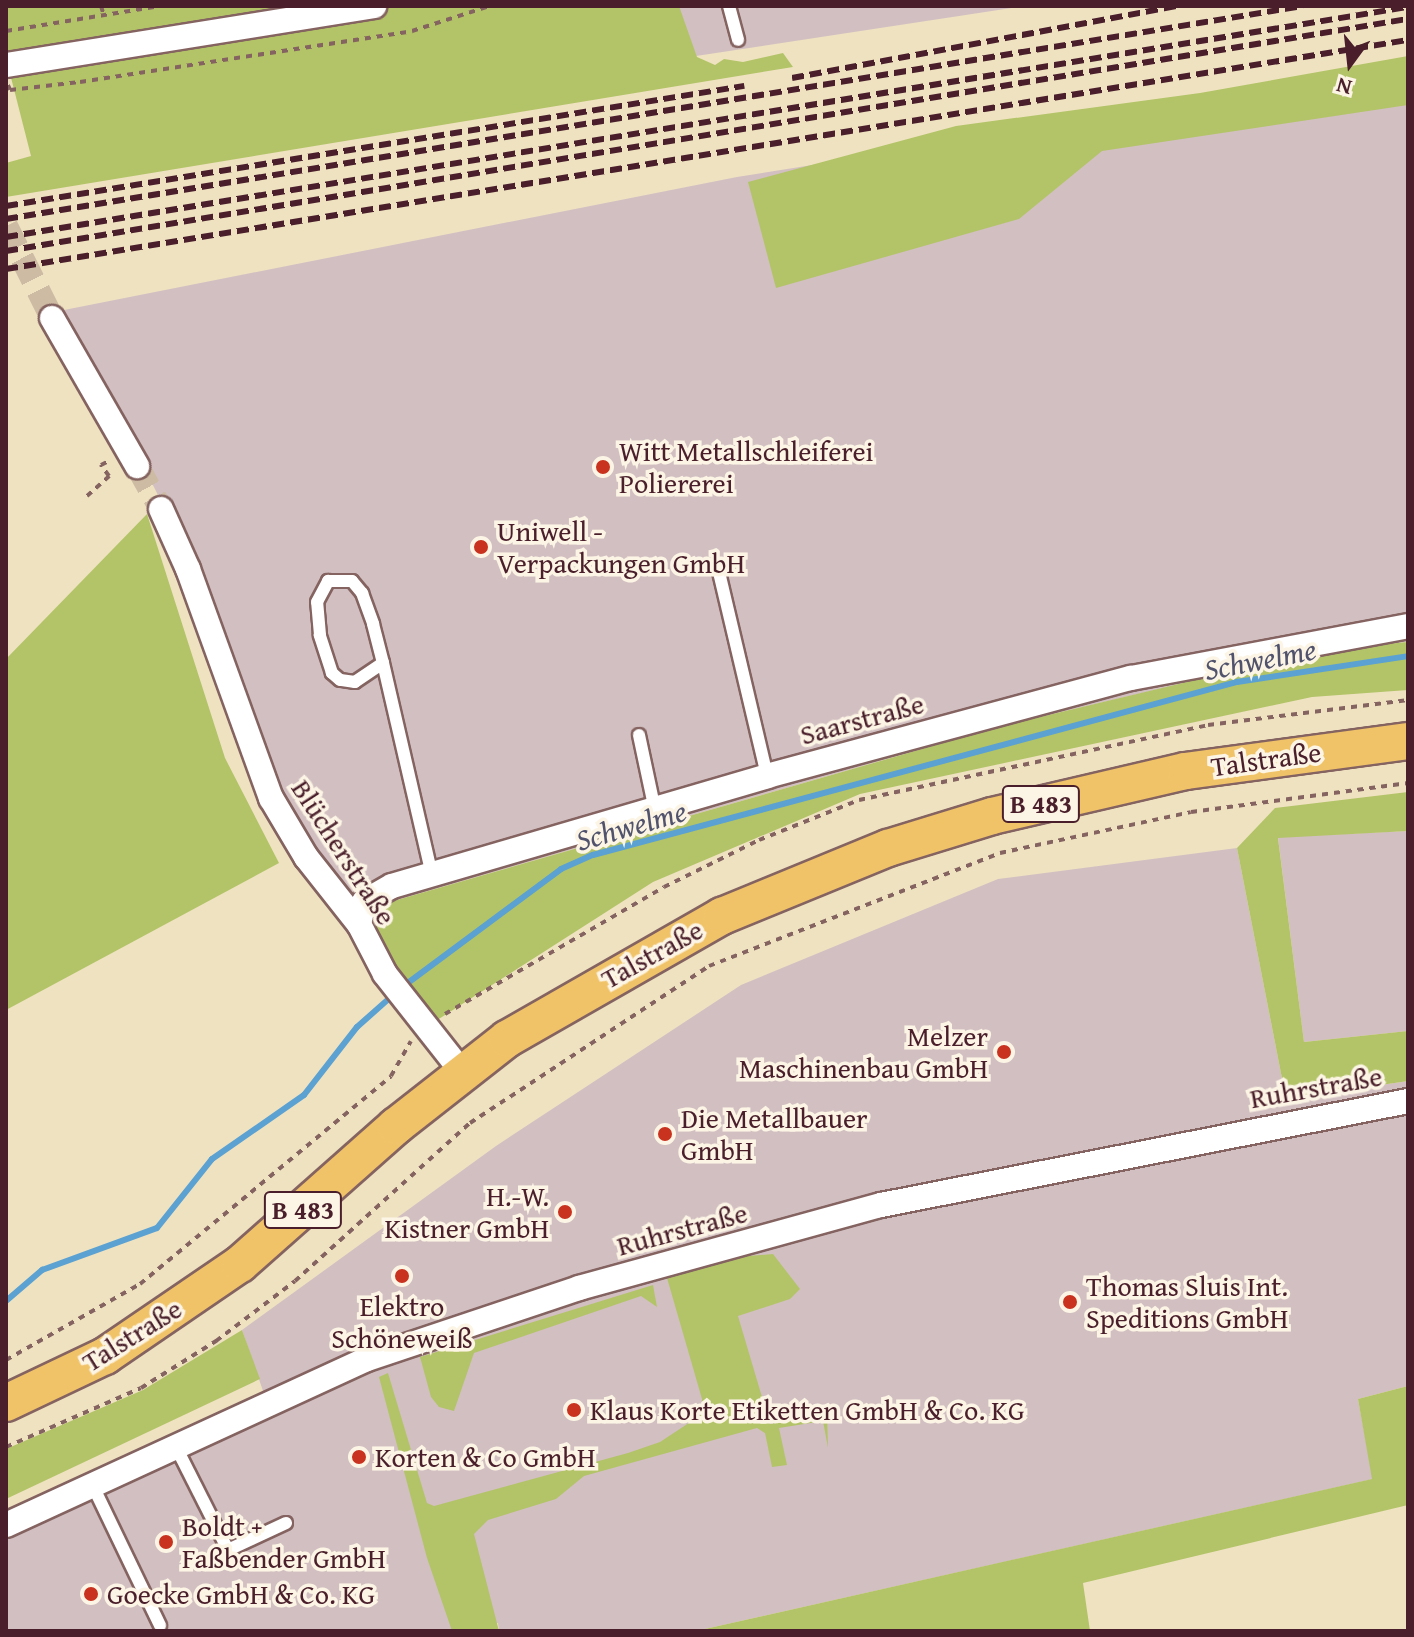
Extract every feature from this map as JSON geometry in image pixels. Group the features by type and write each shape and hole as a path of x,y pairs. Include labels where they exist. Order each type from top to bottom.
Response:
{"main road":[{"name":"Talstraße","path":"6,1403 105,1356 240,1264 462,1072 551,1011 672,942 783,887 888,848 1007,812 1186,771 1408,741"}],"street":[{"path":"6,65 374,6"},
{"path":"52,318 133,458"},
{"name":"Blücherstraße","path":"161,509 271,798 337,899 359,924 385,974 428,1024 462,1072"},
{"name":"Saarstraße","path":"359,924 372,894 767,776 1131,678 1408,626"},
{"name":"Ruhrstraße","path":"6,1525 367,1359 579,1288 881,1205 1408,1101"}],"lane":[{"path":"729,6 738,40"},
{"path":"718,568 767,776"},
{"path":"383,663 355,682 340,680 332,673 320,635 317,602 328,581 352,581 362,593 383,663 432,875"},
{"path":"639,735 655,810"},
{"path":"176,1447 228,1550 286,1523"},
{"path":"92,1484 160,1625"}],"path":[{"path":"101,6 104,16"},
{"path":"6,31 160,6"},
{"path":"6,77 10,90 80,82 412,31 490,6"},
{"path":"87,496 109,476 101,465 133,458"},
{"path":"6,1447 141,1388 216,1341 295,1281 470,1123 709,966 1000,853 1191,812 1408,783"},
{"path":"6,1360 140,1284 391,1076 413,1035 428,1024"}],"shaded area":[{"path":"678,6 1024,6 696,56"},
{"path":"1408,87 1408,642 1321,651 1002,726 390,902 357,937 296,854 195,568 125,430 54,312 737,177 1020,132"},
{"path":"1408,831 1408,1031 1304,1042 1278,837"},
{"path":"1237,848 1286,1099 1408,1081 1408,1386 1358,1399 1373,1479 696,1631 499,1631 498,1623 461,1631 6,1631 6,1539 272,1417 242,1330 496,1146 741,985 998,879"}],"green space":[{"path":"6,6 679,6 697,57 715,65 724,59 743,62 783,53 793,67 6,197 6,163 31,156 6,58"},
{"path":"1408,56 1408,105 1102,151 1019,219 776,288 748,182 956,126 1200,93"},
{"path":"147,514 225,758 279,863 6,1010 6,659"},
{"path":"1408,642 1408,690 1312,697 860,794 653,882 431,1024 357,937 390,902 1002,726 1321,650"},
{"path":"1408,792 1408,831 1278,838 1304,1042 1408,1031 1408,1081 1286,1099 1237,848 1275,808"},
{"path":"773,1254 800,1289 790,1299 738,1316 770,1424 827,1413 828,1448 823,1421 779,1428 787,1465 772,1467 765,1433 757,1428 584,1476 556,1499 488,1520 474,1534 499,1631 452,1631 427,1558 379,1377 388,1373 427,1503 434,1506 628,1453 660,1442 701,1415 702,1399 667,1278 748,1256"},
{"path":"653,1285 657,1307 641,1296 474,1353 454,1411 439,1407 431,1397 420,1357"},
{"path":"242,1330 260,1379 6,1499 6,1449 143,1390"},
{"path":"1408,1386 1408,1505 1083,1583 1090,1631 696,1631 1372,1479 1358,1399"}],"waterway":[{"name":"Schwelme","path":"401,988 561,869 593,855 1237,682 1408,656"},
{"name":"Schwelme","path":"6,1301 42,1270 157,1228 212,1159 304,1095 357,1027 393,995"}],"tunnel":[{"path":"6,226 52,318"},
{"path":"137,466 161,509"}],"railway":[{"path":"792,78 1177,6"},
{"path":"6,219 1303,6"},
{"path":"6,237 1408,7"},
{"path":"6,251 1408,19"},
{"path":"6,269 1408,40"},
{"path":"6,206 744,86"}],"place":[{"name":"Witt Metallschleiferei Poliererei","path":"603,467"},
{"name":"Uniwell - Verpackungen GmbH","path":"481,547"},
{"name":"Melzer Maschinenbau GmbH","path":"1004,1052"},
{"name":"Die Metallbauer GmbH","path":"665,1134"},
{"name":"H.-W. Kistner GmbH","path":"565,1212"},
{"name":"Elektro Schöneweiß","path":"402,1276"},
{"name":"Thomas Sluis Int. Speditions GmbH","path":"1070,1302"},
{"name":"Klaus Korte Etiketten GmbH & Co. KG","path":"574,1410"},
{"name":"Korten & Co GmbH","path":"359,1457"},
{"name":"Boldt + Faßbender GmbH","path":"166,1542"},
{"name":"Goecke GmbH & Co. KG","path":"91,1594"}]}
